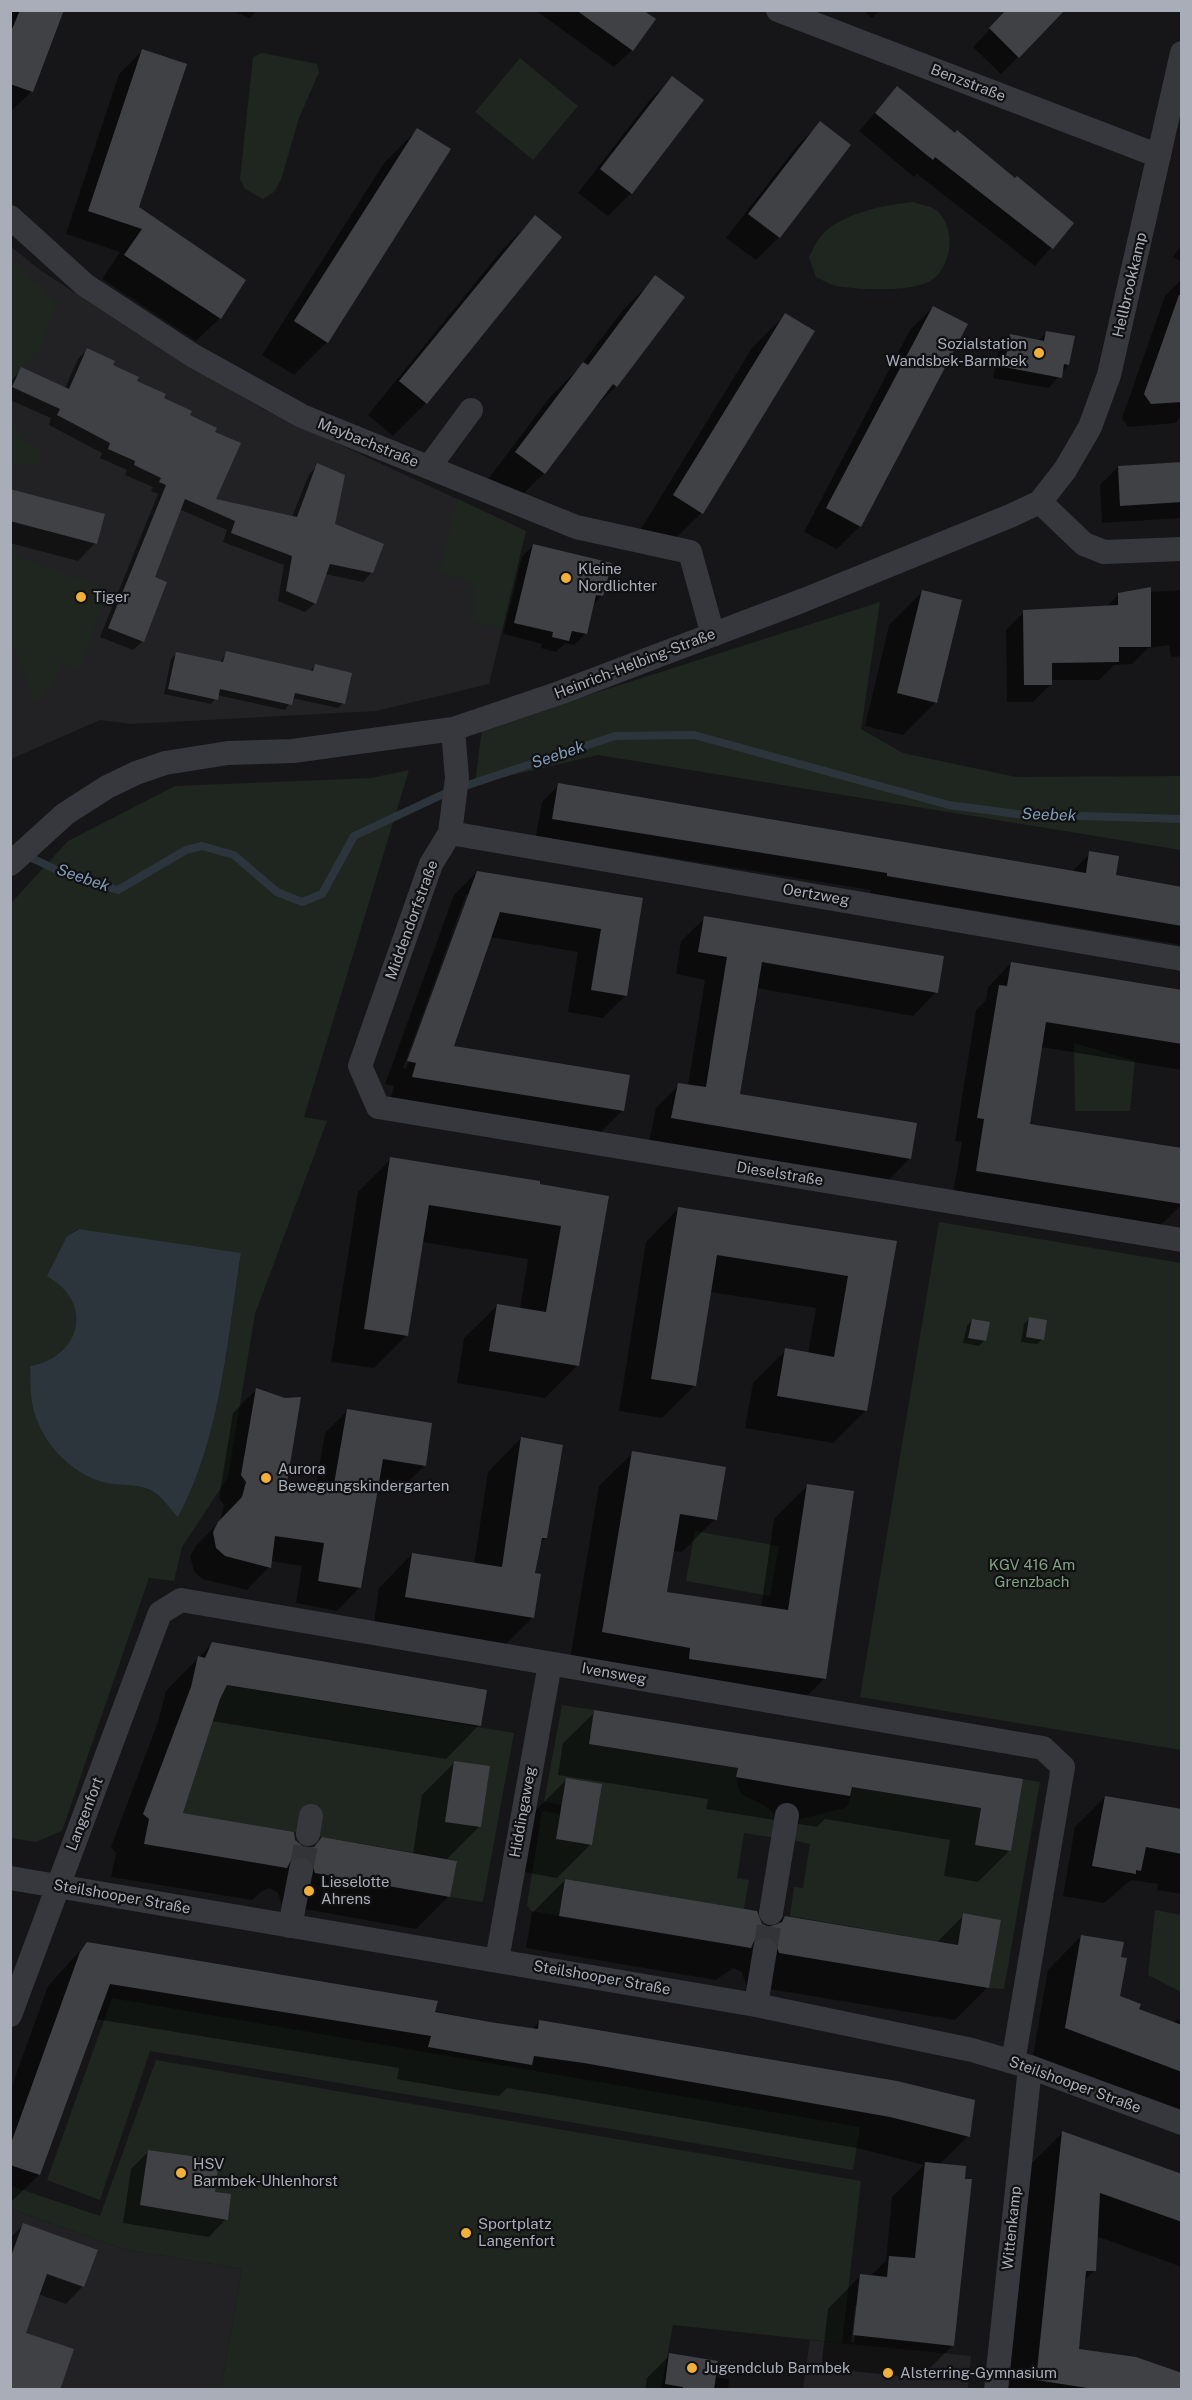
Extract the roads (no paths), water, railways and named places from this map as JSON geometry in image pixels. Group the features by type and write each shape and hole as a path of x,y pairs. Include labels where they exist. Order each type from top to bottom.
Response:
{"street":[{"name":"Benzstraße","path":"778,10 1159,156"},
{"name":"Hellbrookkamp","path":"1040,502 1065,470 1090,427 1109,375 1182,53"},
{"name":"Maybachstraße","path":"10,217 85,285 192,355 302,416 576,527 690,552 713,635"},
{"path":"429,467 471,410"},
{"path":"1040,502 1092,548 1104,552 1182,549"},
{"name":"Heinrich-Helbing-Straße","path":"10,864 65,814 106,787 165,763 228,753 293,751 453,729 562,692 713,635 925,552 1040,502"},
{"name":"Middendorfstraße","path":"378,1107 360,1066 431,864 450,833 457,778 453,729"},
{"name":"Oertzweg","path":"450,833 1182,959"},
{"name":"Dieselstraße","path":"378,1107 1182,1240"},
{"name":"Ivensweg","path":"160,1612 181,1600 1043,1748 1063,1767"},
{"name":"Langenfort","path":"10,2015 160,1612"},
{"name":"Hiddingaweg","path":"497,1960 550,1664"},
{"name":"Wittenkamp","path":"996,2390 1021,2065 1063,1767"},
{"path":"771,1913 787,1815"},
{"path":"290,1926 301,1870"},
{"name":"Steilshooper Straße","path":"10,1878 756,2005 972,2050 1021,2065 1182,2123"},
{"path":"756,2005 765,1950"}],"waterway":[{"name":"Seebek","path":"25,855 72,877 118,890 186,850 202,846 234,855 277,892 302,902 322,894 354,836 450,791 615,736 694,735 949,805 1017,814 1182,819"}],"tunnel":[{"path":"301,1870 308,1834"},
{"path":"765,1950 771,1913"}],"place":[{"name":"Sozialstation Wandsbek-Barmbek","path":"1039,353"},
{"name":"Kleine Nordlichter","path":"566,578"},
{"name":"Tiger","path":"81,597"},
{"name":"Aurora Bewegungskindergarten","path":"266,1478"},
{"name":"Lieselotte Ahrens","path":"309,1891"},
{"name":"HSV Barmbek-Uhlenhorst","path":"181,2173"},
{"name":"Sportplatz Langenfort","path":"466,2233"},
{"name":"Jugendclub Barmbek","path":"692,2368"},
{"name":"Alsterring-Gymnasium","path":"888,2373"}],"park label":[{"name":"KGV 416 Am Grenzbach","path":"1032,1574"}]}
